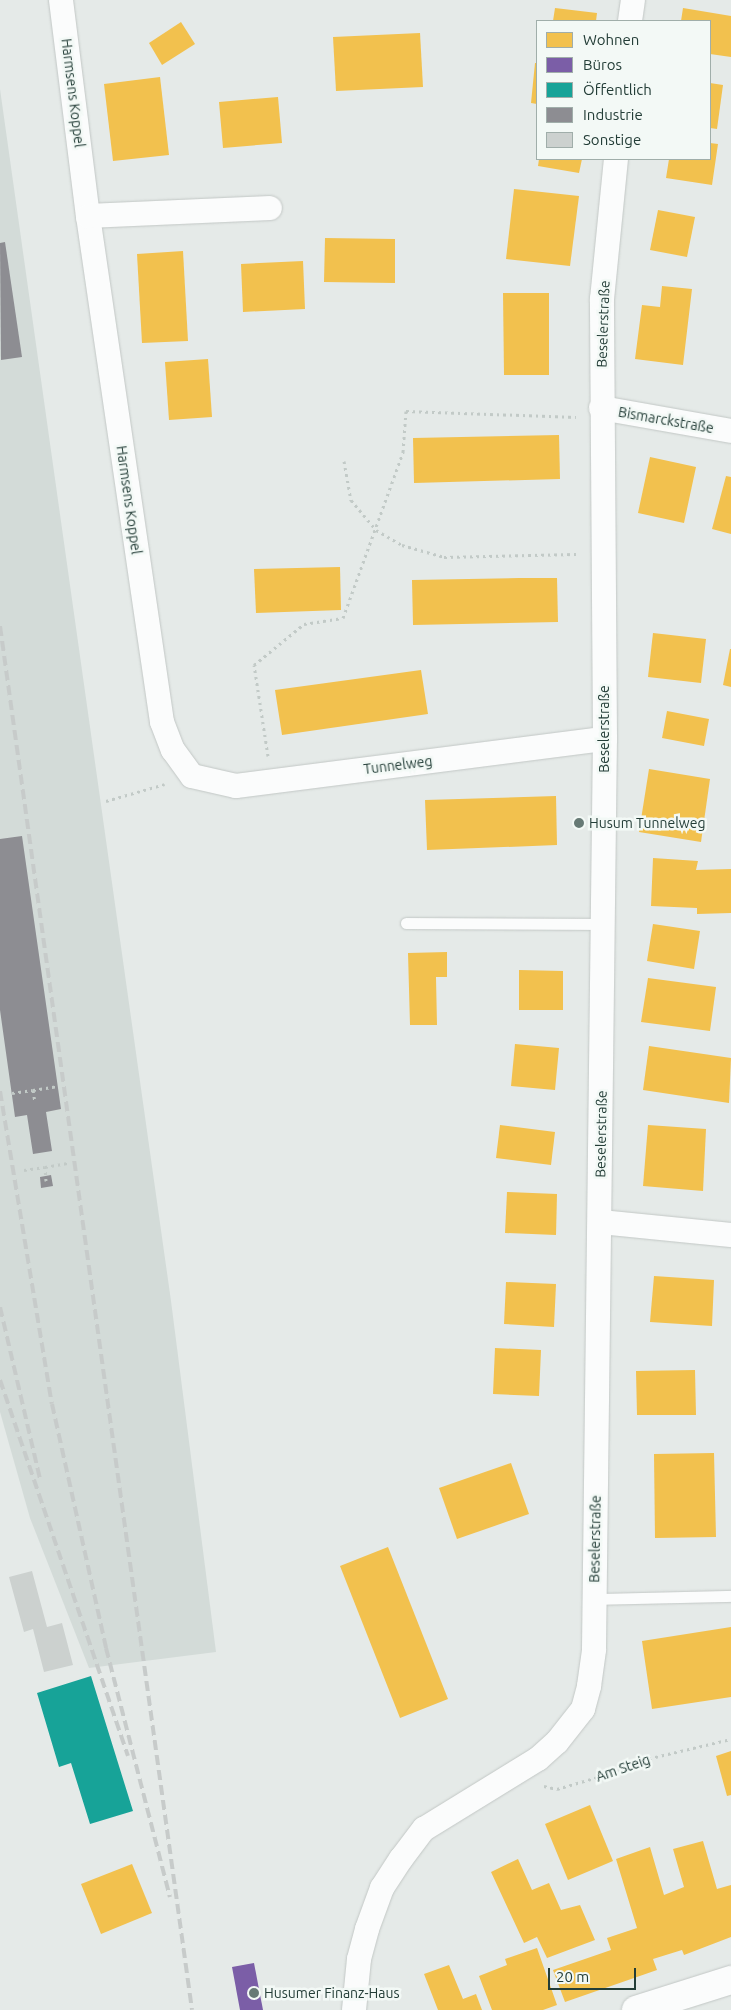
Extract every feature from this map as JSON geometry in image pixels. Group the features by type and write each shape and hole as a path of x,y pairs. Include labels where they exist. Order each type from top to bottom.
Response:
{"street":[{"name":"Harmsens Koppel","path":"61,0 88,216 162,722 173,750 192,776"},
{"path":"630,20 633,0"},
{"name":"Beselerstraße","path":"354,2010 359,1959 367,1929 382,1888 401,1859 424,1829 518,1772 557,1742 583,1709 594,1649 605,739 601,408 602,299 616,160"},
{"path":"88,216 270,208"},
{"name":"Bismarckstraße","path":"601,408 731,432"},
{"name":"Tunnelweg","path":"192,776 228,786 605,739"},
{"path":"600,1222 731,1234"},
{"path":"636,2010 731,1980"}],"lane":[{"path":"406,923 603,924"},
{"path":"595,1598 731,1596"}],"path":[{"path":"272,782 254,665 304,624 343,618 403,452 406,411 580,417 601,408"},
{"path":"344,461 351,500 376,530 402,545 444,557 602,554"},
{"path":"106,801 192,776"},
{"path":"12,1093 57,1086"},
{"path":"33,1090 35,1102"},
{"path":"24,1170 68,1163"},
{"path":"44,1167 46,1181"},
{"name":"Am Steig","path":"518,1772 531,1783 557,1789 618,1771 630,1763 731,1739"}],"shaded area":[{"path":"0,89 171,1301 216,1652 89,1668 30,1518 0,1412"}],"building: Wohnen":[{"path":"555,8 597,13 596,20 553,20"},
{"path":"683,8 731,16 731,57 711,54 711,20 681,20"},
{"path":"181,22 195,44 162,65 149,43"},
{"path":"420,33 423,87 336,91 333,37"},
{"path":"535,63 536,63 536,104 531,103"},
{"path":"160,77 169,155 113,161 104,84"},
{"path":"711,83 723,85 717,129 711,128"},
{"path":"278,97 282,143 223,148 219,102"},
{"path":"711,143 718,144 712,185 666,178 669,160 711,160"},
{"path":"539,160 582,160 579,173 538,166"},
{"path":"514,189 579,196 570,266 506,259"},
{"path":"658,210 695,217 687,257 650,250"},
{"path":"325,238 395,239 395,283 324,282"},
{"path":"183,251 188,341 142,343 137,254"},
{"path":"303,261 305,309 243,312 241,264"},
{"path":"662,286 692,289 683,365 635,359 642,305 660,307"},
{"path":"503,293 549,293 549,375 504,375"},
{"path":"208,359 212,417 169,420 165,362"},
{"path":"559,435 560,479 414,483 413,438"},
{"path":"650,457 696,467 684,523 638,513"},
{"path":"726,476 731,477 731,534 712,529"},
{"path":"340,567 341,610 256,613 254,569"},
{"path":"557,578 558,622 413,625 412,580"},
{"path":"653,633 706,639 701,683 648,677"},
{"path":"731,649 731,687 723,685"},
{"path":"421,670 428,714 282,735 275,690"},
{"path":"667,711 709,719 704,746 662,738"},
{"path":"649,769 710,779 701,842 639,832"},
{"path":"556,796 557,845 427,850 425,800"},
{"path":"653,858 698,861 696,870 731,869 731,913 697,914 697,908 651,906"},
{"path":"653,924 700,931 694,969 647,961"},
{"path":"447,952 447,977 436,977 437,1025 410,1025 408,953"},
{"path":"519,970 563,971 563,1010 519,1010"},
{"path":"648,978 716,987 710,1031 641,1022"},
{"path":"515,1044 559,1048 555,1090 511,1086"},
{"path":"649,1046 731,1058 729,1103 643,1090"},
{"path":"500,1125 555,1132 551,1165 496,1158"},
{"path":"648,1125 706,1129 703,1191 643,1186"},
{"path":"507,1192 557,1194 556,1235 505,1233"},
{"path":"654,1276 714,1280 712,1326 650,1322"},
{"path":"506,1282 556,1284 554,1327 504,1324"},
{"path":"495,1348 541,1350 539,1396 493,1394"},
{"path":"695,1370 696,1415 637,1415 636,1371"},
{"path":"714,1453 716,1537 655,1538 654,1454"},
{"path":"511,1463 529,1514 457,1539 439,1488"},
{"path":"388,1547 448,1699 400,1718 340,1566"},
{"path":"731,1627 731,1697 652,1709 642,1641"},
{"path":"731,1751 731,1795 727,1796 716,1756"},
{"path":"590,1805 613,1861 568,1880 545,1824"},
{"path":"703,1841 717,1889 731,1885 731,1937 684,1955 682,1950 653,1959 657,1970 565,2002 553,1970 611,1950 607,1938 637,1928 616,1859 650,1847 664,1895 684,1887 673,1849"},
{"path":"518,1859 532,1890 549,1883 561,1910 580,1905 595,1940 547,1958 537,1937 524,1943 491,1872"},
{"path":"132,1864 152,1913 101,1934 81,1884"},
{"path":"537,1948 557,2005 543,2010 492,2010 479,1976 507,1965 505,1959"},
{"path":"449,1965 463,1999 476,1994 482,2010 438,2010 424,1974"}],"building: Büros":[{"path":"254,1963 263,2010 240,2010 232,1967"}],"building: Öffentlich":[{"path":"91,1676 133,1811 90,1824 71,1763 59,1767 37,1693"}],"building: Industrie":[{"path":"5,242 22,357 1,360 0,243"},
{"path":"22,836 61,1109 46,1112 52,1151 33,1154 27,1115 15,1117 0,1010 0,839"},
{"path":"51,1175 53,1186 41,1188 40,1177"}],"building: Sonstige":[{"path":"32,1571 47,1627 62,1623 73,1665 44,1672 33,1629 24,1632 9,1577"}],"railway":[{"path":"0,626 192,2010"},
{"path":"0,1091 52,1404 106,1648 170,1897"},
{"path":"0,1307 40,1479"},
{"path":"0,1380 128,1756"}],"place":[{"name":"Husum Tunnelweg","path":"579,823"},
{"name":"Husumer Finanz-Haus","path":"254,1993"}]}
